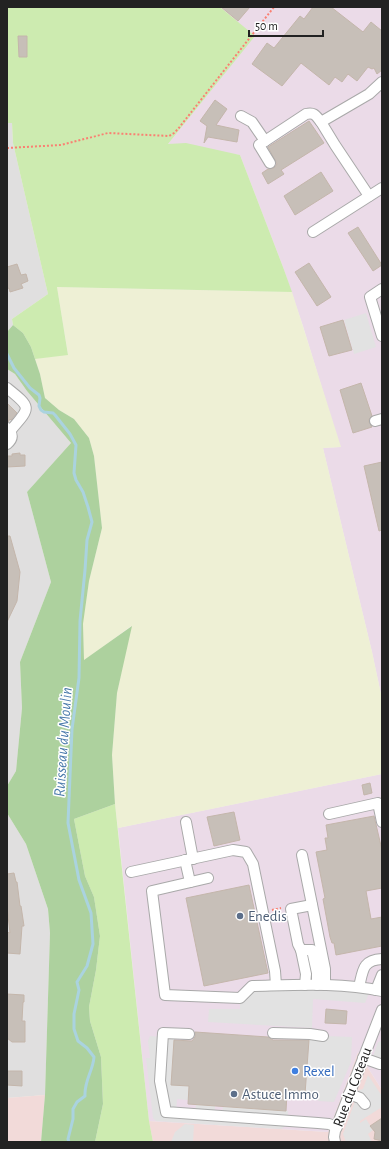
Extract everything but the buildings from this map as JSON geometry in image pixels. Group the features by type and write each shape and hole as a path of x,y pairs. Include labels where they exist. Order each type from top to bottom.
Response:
{"street":[{"path":"321,122 369,94 382,82"},
{"path":"270,163 259,145 306,114 315,114 369,196"},
{"path":"241,116 252,122 265,141"},
{"path":"313,232 382,188"},
{"path":"382,290 370,297 382,334"},
{"path":"7,388 20,398 25,404 26,408 26,412 9,430 12,438 7,444"},
{"path":"329,814 378,803 382,822"},
{"path":"186,822 190,882"},
{"path":"131,872 233,850 246,852 253,864 275,971 276,985"},
{"path":"302,855 325,969 321,985"},
{"path":"208,878 152,891 165,995 240,998 252,986 276,985 321,985 359,987 379,990 382,975"},
{"path":"305,985 306,974 291,909 312,905"},
{"path":"301,950 312,950 321,985"},
{"path":"359,987 364,967 374,959 382,959"},
{"name":"Rue du Coteau","path":"335,1142 334,1137 337,1127 382,1010"},
{"path":"189,1034 163,1033 160,1081 166,1112 318,1123 329,1124 337,1127"},
{"path":"273,1033 310,1034 323,1036"},
{"path":"363,1058 380,1064"},
{"path":"349,1094 360,1098 365,1104"}],"path":[{"path":"7,148 62,145 108,133 171,135 178,129 274,7"}],"shaded area":[{"path":"220,7 382,7 382,699 323,448 340,447 303,326 283,267 240,155 168,144 254,36"},
{"path":"7,123 12,123 13,143 48,294 12,319 13,325 7,332"},
{"path":"366,313 376,347 354,354 344,320"},
{"path":"7,369 15,374 27,391 71,443 27,492 51,582 20,662 22,708 16,771 7,786"},
{"path":"382,774 382,1090 358,1052 328,1132 149,1121 118,828"},
{"path":"7,813 26,844 48,909 50,933 45,1095 7,1098"},
{"path":"252,986 371,988 365,1003 313,999 312,1028 208,1022 209,1009 240,1009 240,998"},
{"path":"150,1036 175,1038 171,1084 189,1086 188,1100 177,1099 176,1112 195,1114 196,1104 215,1106 215,1115 222,1115 223,1106 288,1111 287,1125 281,1129 156,1121 153,1118 146,1058 150,1058 148,1041"},
{"path":"309,1037 352,1037 351,1062 334,1102 319,1101 305,1094 307,1071 321,1072 320,1069 307,1068"},
{"path":"382,1041 382,1059 373,1056 378,1042"},
{"path":"358,1052 382,1090 382,1142 153,1142 149,1121 328,1132"},
{"path":"368,1075 382,1096 382,1107 360,1121 360,1123 366,1119 373,1130 368,1134 372,1142 346,1142 343,1134 359,1090 363,1089"},
{"path":"45,1095 41,1142 7,1142 7,1098"},
{"path":"185,1124 194,1125 193,1142 171,1142 175,1132"}],"green space":[{"path":"7,7 220,7 255,36 168,144 186,143 240,155 292,292 57,287 68,355 35,359 31,347 23,333 13,325 12,319 48,294 13,143 12,123 7,123"},
{"path":"57,287 292,292 341,447 323,448 382,699 382,774 118,828 112,755 117,693 131,626 84,661 83,624 89,581 102,528 94,456 89,438 74,419 59,410 45,398 35,359 68,354"},
{"path":"13,325 23,333 31,347 40,374 45,398 59,410 74,419 89,438 94,456 102,528 89,581 83,624 84,660 132,626 117,693 112,755 115,804 74,819 85,876 94,897 100,936 96,970 89,1007 90,1021 101,1057 103,1104 95,1142 41,1142 45,1095 50,933 48,909 26,844 7,813 7,786 16,771 22,708 20,662 51,582 27,492 71,443 27,391 15,374 7,369 7,332"},
{"path":"115,804 149,1121 153,1142 95,1142 103,1104 101,1057 90,1021 89,1007 96,970 100,936 94,897 85,876 74,819"}],"waterway":[{"name":"Ruisseau du Moulin","path":"7,354 14,368 30,388 39,395 39,406 41,410 44,412 53,413 70,434 76,445 74,473 83,492 92,522 87,540 80,621 79,678 72,729 68,823 79,880 91,913 93,944 87,966 77,982 79,990 74,1014 74,1029 78,1041 87,1048 94,1057 86,1086 85,1096 77,1102 73,1109 73,1119 68,1139 69,1142"}],"place":[{"name":"Enedis","path":"240,916"},
{"name":"Rexel","path":"295,1071"},
{"name":"Astuce Immo","path":"234,1094"}]}
